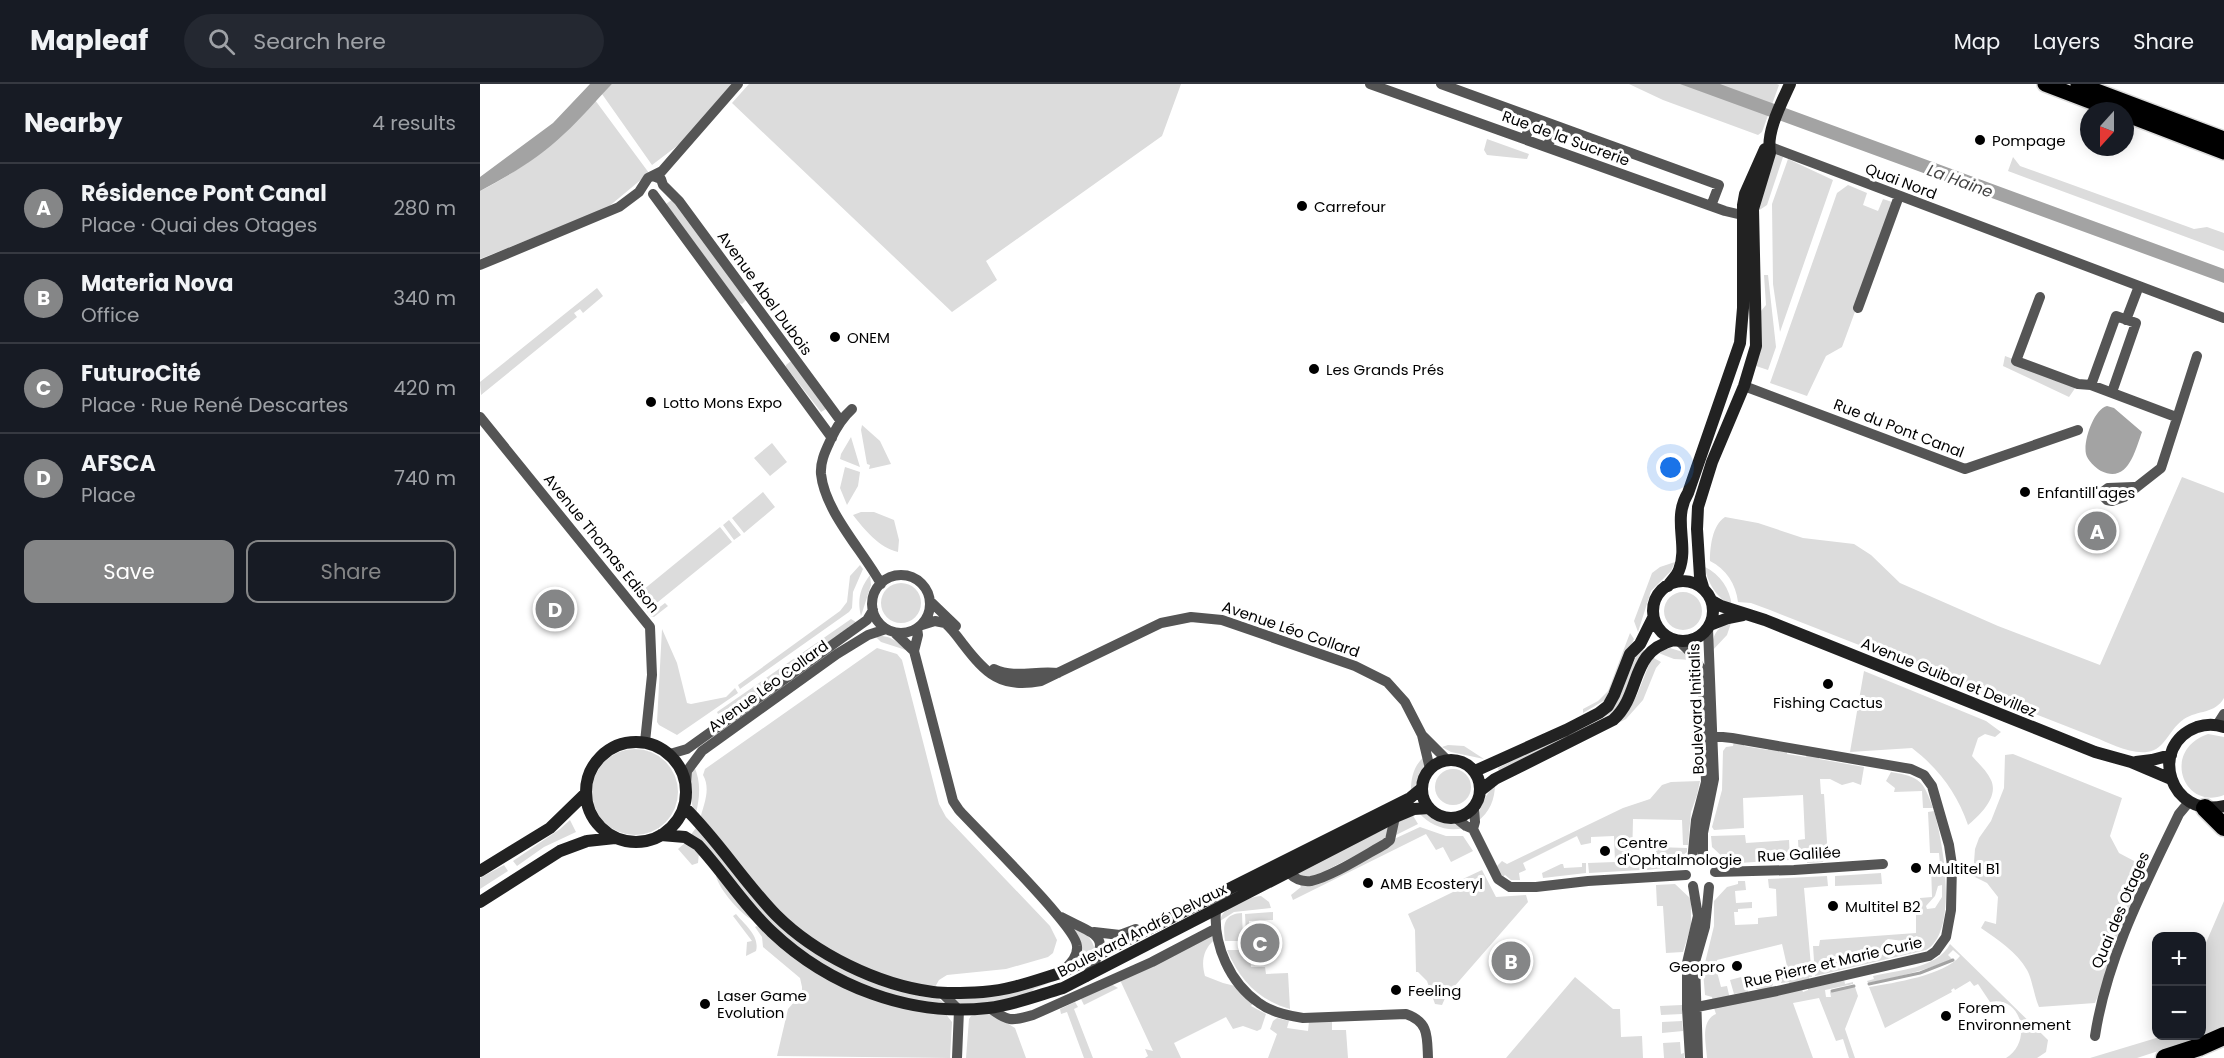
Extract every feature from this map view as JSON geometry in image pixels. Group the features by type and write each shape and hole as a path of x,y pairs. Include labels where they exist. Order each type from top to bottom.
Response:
{"highway":[{"path":"2197,805 2224,828"},
{"path":"2165,1058 2224,1036"},
{"path":"2193,1058 2224,1049"}],"main road":[{"path":"2045,84 2092,102"},
{"path":"2078,84 2224,139"},
{"path":"2134,117 2224,152"}],"street":[{"path":"655,188 662,171 738,84"},
{"path":"480,271 621,211 655,188 744,84"},
{"name":"Rue de la Sucrerie","path":"1370,84 1711,206 1748,215"},
{"path":"1441,84 1719,185 1711,206"},
{"path":"1690,1058 1695,962 1705,927 1708,887 1714,879 1715,872 1709,862 1697,861 1686,874 1536,887 1510,887 1498,879 1473,828 1474,808 1481,790 1495,778 1613,720 1625,707 1640,668 1650,652 1663,643 1696,638 1709,627 1714,609 1712,601 1702,587 1700,577 1698,507 1712,462 1744,386 1756,346 1745,194 1763,151 1768,146 1788,88"},
{"path":"1525,139 1533,118"},
{"path":"1546,147 1559,127"},
{"name":"Quai Nord","path":"1768,146 2139,286"},
{"path":"480,265 619,207 639,192 655,188"},
{"name":"Avenue Abel Dubois","path":"655,188 679,201 840,420"},
{"name":"Avenue Abel Dubois","path":"655,188 832,438"},
{"path":"1858,308 1899,196"},
{"path":"1475,771 1566,730 1608,706 1630,654 1640,644 1653,618 1655,600 1678,573 1682,558 1680,536 1682,503 1688,494 1740,343 1748,215"},
{"path":"2126,320 2139,286 2224,318"},
{"path":"2040,297 2016,361 2078,384 2091,385 2112,392 2176,417"},
{"path":"2091,385 2116,316 2136,323 2112,392"},
{"path":"2134,487 2161,468 2197,356"},
{"name":"Rue du Pont Canal","path":"1744,386 1965,469 2078,430"},
{"path":"852,409 840,420 824,454 822,470 825,492 837,516 880,584"},
{"name":"Avenue Thomas Edison","path":"480,417 650,627 652,675 645,742"},
{"path":"914,651 877,620 873,610 873,599 880,584 893,576 909,576 923,585 930,601 930,609 920,626 914,651 953,801 1061,917 1076,939 1077,945 1073,960 1063,972"},
{"path":"1668,586 1678,581 1687,581 1702,587"},
{"name":"Avenue Léo Collard","path":"930,601 953,622 981,660 1002,672 1028,675 1044,671 1058,673"},
{"name":"Avenue Guibal et Devillez","path":"1712,601 1721,606 1756,616 2095,752 2132,762 2171,779"},
{"name":"Avenue Léo Collard","path":"670,754 687,749 867,620 873,610"},
{"name":"Avenue Guibal et Devillez","path":"1709,627 1733,616 1756,616"},
{"name":"Avenue Léo Collard","path":"920,626 935,621 945,623 986,672 1003,680 1029,683 1041,681 1161,623 1191,617 1217,619 1252,629 1378,676 1405,702 1422,735 1430,769"},
{"path":"1653,618 1662,633 1677,641"},
{"path":"891,631 910,632 920,626"},
{"name":"Boulevard Initialis","path":"1708,736 1709,627"},
{"name":"Avenue Léo Collard","path":"686,784 687,771 702,751 837,654 868,635 891,631"},
{"name":"Boulevard Initialis","path":"1677,641 1692,654 1702,672 1714,779 1706,800 1703,833 1697,861"},
{"path":"2222,722 2200,726 2191,730 2177,742 2171,755 2169,769 2175,788 2197,805 2224,806"},
{"name":"Avenue Léo Collard","path":"1422,735 1447,760"},
{"name":"Rue Pierre et Marie Curie","path":"1692,1008 1929,956 1944,942 1951,910 1952,865 1949,845 1932,786 1924,775 1911,768 1708,736"},
{"path":"480,902 560,851 587,841 615,838 638,842 661,835 679,818 684,807 686,784 677,763 670,754 658,746 645,742 622,743 602,753 589,772 585,794 588,808 594,820 603,830 615,838"},
{"name":"Avenue Guibal et Devillez","path":"2132,762 2171,755"},
{"path":"1473,828 1466,826 1456,818 1439,816 1429,808 1422,795 1424,778 1439,762 1447,760 1465,763 1478,776 1481,790"},
{"name":"Boulevard André Delvaux","path":"684,807 777,916 824,952 879,978 908,987 942,993 985,992 1011,988 1063,972 1410,798 1422,788"},
{"path":"480,871 550,828 585,794"},
{"name":"Quai des Otages","path":"2096,1036 2100,1004 2107,980 2133,914 2178,814 2197,805"},
{"name":"Boulevard André Delvaux","path":"661,835 685,837 698,845 766,926 799,955 828,974 880,996 909,1004 959,1010 990,1008 1063,988 1395,817 1414,809 1429,808"},
{"path":"1456,818 1474,808"},
{"path":"1289,873 1296,879 1308,881 1320,878 1385,844 1390,840 1395,817"},
{"name":"Rue Galilée","path":"1715,872 1884,864"},
{"path":"1686,874 1693,886 1698,916 1688,963 1698,1058"},
{"path":"1693,886 1708,887"},
{"path":"1216,910 1215,929 1219,947 1245,991 1260,1004 1303,1018 1406,1014 1422,1023 1427,1037 1428,1058"},
{"path":"1061,917 1095,932 1114,935 1128,934 1155,920 1168,918"},
{"path":"990,1008 1005,1019 1033,1015 1152,962 1215,929"},
{"path":"1086,977 1100,954 1095,932"},
{"path":"942,993 959,1010 957,1058"}],"shaded area":[{"path":"612,84 734,84 681,143 652,165 602,94"},
{"path":"749,84 1181,84 1162,136 986,261 997,280 952,312 732,103"},
{"path":"1629,84 1779,85 1762,132 1758,135 1663,100"},
{"path":"595,100 649,173 607,208 480,259 480,191 542,152"},
{"path":"1487,139 1529,154 1527,159 1487,155 1484,150"},
{"path":"1774,154 1783,157 1767,205 1758,211"},
{"path":"2013,157 2020,166 2194,229 2207,227 2224,233 2224,251 2008,171"},
{"path":"1788,159 1833,180 1780,332 1773,284 1772,204"},
{"path":"1848,185 1867,193 1863,205 1878,211 1883,199 1895,203 1842,347 1826,356 1807,396 1770,383 1837,193"},
{"path":"673,199 746,300 742,304 666,204"},
{"path":"1764,275 1768,275 1776,347 1768,370 1756,366 1761,346 1761,311 1766,305"},
{"path":"597,288 603,296 583,313 580,309 574,313 577,317 481,395 480,382"},
{"path":"2005,356 2078,384 2069,397 2003,366"},
{"path":"791,361 826,409 821,412 786,367"},
{"path":"862,425 880,441 891,464 869,469"},
{"path":"851,437 860,467 840,459"},
{"path":"772,443 787,462 770,476 754,458"},
{"path":"845,467 860,472 858,486 847,505 840,488"},
{"path":"2182,477 2224,493 2224,698 2216,707 2184,719 2163,743 2148,752 2120,748 1770,610 1751,603 1738,602 1729,578 1721,568 1710,561 1711,543 1717,525 1725,517 1758,523 1803,538 1854,544 1871,555 1900,583 1998,626 2100,665"},
{"path":"763,492 775,507 744,533 732,518"},
{"path":"861,512 874,512 894,520 899,540 898,552 884,546 867,532 853,515"},
{"path":"729,520 741,535 734,540 723,525"},
{"path":"720,527 732,542 653,606 642,592 643,590"},
{"path":"1675,562 1671,571 1651,591 1638,632 1634,621 1652,573 1660,567"},
{"path":"860,565 863,569 853,592 852,608 849,612 740,689 738,685 840,611 847,602 850,576"},
{"path":"1705,567 1723,583 1732,606 1714,590"},
{"path":"870,575 871,585 861,616 860,594"},
{"path":"901,583 909,584 915,589 920,595 920,611 915,617 909,622 901,623 893,622 887,617 882,611 881,603 882,595 887,589 893,584"},
{"path":"1683,592 1696,598 1702,611 1696,624 1683,630 1670,624 1664,611 1670,598"},
{"path":"641,596 653,612 665,603 668,606 654,617 650,616 642,604"},
{"path":"851,619 856,622 747,702 734,705 718,714 717,712"},
{"path":"1732,620 1727,635 1711,652 1716,632"},
{"path":"662,629 677,663 687,703 726,697 735,688 738,693 677,735 657,722"},
{"path":"1630,633 1634,639 1605,700 1583,713 1583,709 1598,701 1608,691"},
{"path":"875,636 892,639 906,650 881,642"},
{"path":"1640,647 1645,651 1627,695 1614,712 1499,771 1498,768 1599,717 1616,703"},
{"path":"877,648 897,654 902,660 939,804 946,817 1050,926 1057,940 1053,953 1048,957 1006,969 947,975 939,980 935,987 908,983 854,965 792,926 700,819 707,791 703,775 705,769"},
{"path":"1670,648 1686,653 1693,660 1674,659 1656,652"},
{"path":"1652,657 1661,662 1656,668 1643,700 1626,719 1503,781 1628,711"},
{"path":"1864,671 1986,721 2001,732 1995,737 1985,734 1978,738 1972,756 1985,770 1993,786 1987,805 1968,825 1946,782 1931,764 1912,748 1850,752"},
{"path":"2208,734 2224,737 2224,795 2210,798 2198,794 2189,787 2183,776 2182,765 2185,753 2194,742"},
{"path":"1734,741 1744,743 1744,746 1787,750 1787,754 1806,757 1807,754 1819,756 1819,759 1864,767 1861,785 1853,782 1842,785 1830,779 1820,779 1821,794 1824,794 1828,858 1824,858 1823,862 1807,863 1807,859 1799,860 1798,840 1805,839 1803,795 1743,798 1744,828 1714,830 1712,827 1722,790 1723,751 1726,747 1733,746"},
{"path":"1464,746 1484,759 1451,752 1442,747"},
{"path":"635,749 659,756 671,768 678,792 671,816 659,828 635,835 611,828 599,816 592,792 599,768 611,756"},
{"path":"2013,754 2122,798 2110,836 2119,853 2151,870 2095,1003 2039,1007 2029,973 2023,964 2007,947 1981,928 1985,921 1996,924 1998,897 1987,883 1973,876 1975,849 1979,838 1991,821 2004,788 2005,755"},
{"path":"1425,756 1421,774 1411,790 1414,772 1418,763"},
{"path":"694,766 699,789 696,813 690,790"},
{"path":"1453,769 1466,774 1471,787 1466,800 1453,805 1440,800 1435,787 1440,774"},
{"path":"1891,772 1919,781 1933,808 1923,808 1922,791 1894,792 1895,788 1886,781"},
{"path":"1700,781 1691,812 1688,845 1683,845 1682,820 1633,819 1632,861 1641,863 1641,870 1589,873 1588,863 1615,862 1614,836 1591,837 1591,843 1581,845 1577,836 1523,863 1526,870 1519,873 1520,880 1511,880 1505,875 1503,877 1497,866 1502,861 1507,864 1623,808 1650,799 1662,785 1671,782"},
{"path":"1495,784 1491,805 1477,822 1483,802"},
{"path":"1934,811 1938,825 1946,885 1942,925 1936,940 1926,950 1815,976 1813,946 1819,946 1820,940 1916,933 1916,910 1920,909 1920,898 1932,897 1931,865 1940,864 1939,853 1930,853 1928,812","holes":["1942,885 1942,897 1935,908 1927,909 1926,906 1935,896 1938,886","1917,936 1920,940 1918,945 1896,949 1884,945 1888,939 1903,941"]},
{"path":"1419,813 1427,813 1464,828 1440,827"},
{"path":"1412,814 1418,824 1394,836 1397,823"},
{"path":"570,820 576,832 544,847 517,866 513,861 560,829"},
{"path":"698,825 792,933 918,996 939,999 946,1004 926,1004 858,985 792,946 690,836"},
{"path":"1390,826 1384,841 1311,878 1303,878 1296,873"},
{"path":"1420,827 1446,836 1463,836 1473,851 1451,862 1443,847 1436,850 1426,834 1293,900 1291,895 1301,887 1299,883"},
{"path":"1745,835 1746,843 1789,840 1790,860 1738,863 1738,861 1726,860 1712,847 1711,836"},
{"path":"686,842 699,853 698,863 692,865 678,849"},
{"path":"1656,847 1687,848 1687,852 1672,867 1647,870 1649,862 1656,861"},
{"path":"1582,863 1586,863 1586,873 1543,878 1542,873 1561,864 1564,868 1582,867"},
{"path":"504,865 508,871 480,889 480,878"},
{"path":"1482,870 1496,897 1526,895 1528,902 1446,996 1442,1005 1435,1004 1427,981 1416,972 1415,930 1408,914 1453,892 1450,885"},
{"path":"1881,873 1882,884 1835,886 1835,876"},
{"path":"717,874 753,920 743,913 726,894 718,881"},
{"path":"1827,876 1828,886 1804,888 1812,977 1809,977 1809,981 1790,985 1789,982 1781,983 1777,968 1787,966 1782,944 1717,960 1716,968 1721,987 1727,986 1730,999 1713,1002 1712,997 1705,995 1703,971 1714,926 1714,901 1727,887 1738,884 1738,881 1745,881 1746,890 1735,891 1736,903 1752,902 1752,908 1738,909 1738,912 1734,912 1735,925 1758,924 1758,918 1777,916 1776,889 1769,888 1768,879"},
{"path":"1675,884 1691,899 1691,926 1683,952 1666,953 1663,906 1657,906 1656,885"},
{"path":"1261,896 1269,902 1271,908 1234,912 1220,921 1230,907 1243,900"},
{"path":"2224,901 2224,1025 2206,1035 2206,986 2206,943"},
{"path":"1273,912 1273,920 1249,921 1250,934 1246,934 1245,914"},
{"path":"1242,913 1243,941 1225,941 1224,930 1228,918"},
{"path":"736,914 756,940 756,951 746,956 747,942 752,941 733,916"},
{"path":"1071,925 1090,939 1095,953 1075,963 1081,944"},
{"path":"755,927 765,929 811,967 945,1013 952,1022 950,1058 777,1056 788,1009 802,993 802,987 800,978 763,947 762,937"},
{"path":"1212,935 1214,940 1204,956 1205,976 1235,986 1253,1003 1251,1006 1266,1014 1261,1029 1257,1031 1243,1026 1233,1029 1226,1017 1174,1043 1181,1058 1145,1058 1148,1056 1145,1049 1153,1051 1120,980"},
{"path":"1950,944 2048,1040 2046,1052 2037,1058 2006,1058 2019,1042 2020,1021 2016,1012 2001,1002 1990,1002 1978,984 1974,986 1970,981 1885,1028 1869,987 1931,973 1953,963 1960,956 1953,950 1948,955 1952,959 1932,967 1868,983 1867,981 1874,979 1873,976 1926,964 1936,959"},
{"path":"1227,950 1250,950 1251,967 1265,967 1266,974 1288,973 1290,1009 1268,1000 1251,987 1238,971"},
{"path":"1770,971 1773,984 1771,989 1759,990 1753,987 1752,976"},
{"path":"1745,976 1748,992 1734,994 1730,980"},
{"path":"1575,977 1613,1009 1620,1009 1621,1037 1642,1036 1643,1058 1506,1058"},
{"path":"1059,979 1034,989 1027,997 962,1006 953,997"},
{"path":"1844,979 1845,984 1853,982 1853,984 1825,990 1826,997 1831,997 1830,992 1855,987 1858,996 1845,1029 1855,1058 1849,1058 1843,1039 1836,1041 1819,998 1793,1003 1813,1058 1707,1058 1706,1027 1711,1017 1716,1014 1714,1008 1802,989 1803,992 1808,990 1808,987"},
{"path":"1111,984 1118,988 1084,1005 1081,999"},
{"path":"1075,1002 1078,1007 1074,1009 1093,1058 1084,1058 1067,1012 1061,1014 1060,1009"},
{"path":"1682,1005 1682,1014 1661,1015 1660,1006"},
{"path":"989,1012 1015,1028 1026,1058 966,1058 969,1019 971,1016"},
{"path":"1277,1018 1289,1021 1287,1028 1308,1031 1309,1021 1332,1020 1332,1030 1346,1030 1348,1058 1268,1058 1277,1034 1270,1029"},
{"path":"1682,1021 1683,1031 1662,1033 1662,1022"},
{"path":"2152,1039 2192,1040 2137,1058 2090,1058"},
{"path":"1680,1042 1681,1054 1684,1053 1684,1058 1664,1058 1663,1043"}],"water":[{"path":"590,84 612,84 545,151 480,191 480,177 553,123"},
{"name":"La Haine","path":"1680,84 1720,84 2224,269 2224,283"},
{"path":"2107,406 2114,408 2142,432 2129,464 2118,473 2110,474 2094,466 2086,454 2086,441 2090,426 2102,408"}],"waterway":[{"path":"1869,984 1920,973 1953,960"},
{"path":"1832,991 1854,986"}],"place":[{"name":"Pompage","path":"1980,140"},
{"name":"Carrefour","path":"1302,206"},
{"name":"ONEM","path":"835,337"},
{"name":"Les Grands Prés","path":"1314,369"},
{"name":"Lotto Mons Expo","path":"651,402"},
{"name":"Enfantill'ages","path":"2025,492"},
{"name":"Résidence Pont Canal","path":"2097,531"},
{"name":"AFSCA","path":"555,609"},
{"name":"Fishing Cactus","path":"1828,684"},
{"name":"Centre d'Ophtalmologie","path":"1605,851"},
{"name":"Multitel B1","path":"1916,868"},
{"name":"AMB Ecosteryl","path":"1368,883"},
{"name":"Multitel B2","path":"1833,906"},
{"name":"FuturoCité","path":"1260,943"},
{"name":"Materia Nova","path":"1511,961"},
{"name":"Geopro","path":"1737,966"},
{"name":"Feeling","path":"1396,990"},
{"name":"Laser Game Evolution","path":"705,1004"},
{"name":"Forem Environnement","path":"1946,1016"}]}
